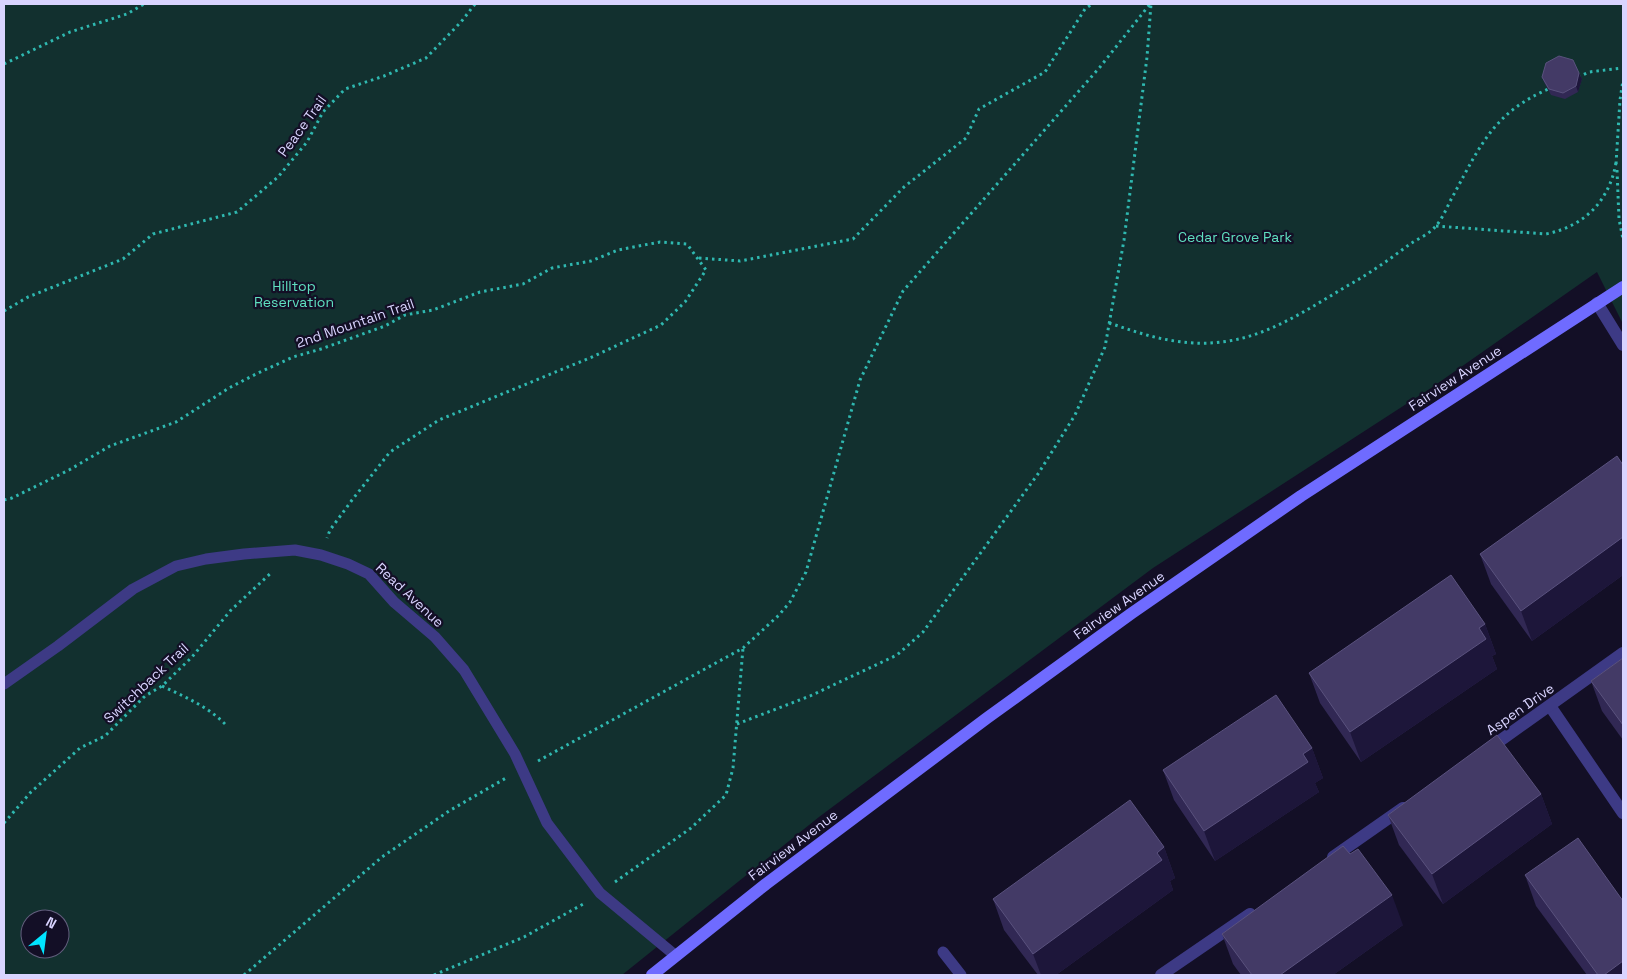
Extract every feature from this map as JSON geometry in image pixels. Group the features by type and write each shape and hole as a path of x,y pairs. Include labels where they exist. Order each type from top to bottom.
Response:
{"main road":[{"name":"Fairview Avenue","path":"652,975 766,884 987,718 1132,613 1300,496 1623,287"}],"street":[{"path":"1598,303 1623,345"},
{"name":"Aspen Drive","path":"1477,757 1623,653"},
{"path":"1550,706 1623,813"},
{"path":"1323,863 1412,802"},
{"path":"1161,975 1258,908"}],"lane":[{"name":"Read Avenue","path":"4,684 133,589 176,566 206,559 295,550 321,555 348,564 369,574 394,602 435,637 464,670 515,754 547,823 600,893 676,956"},
{"path":"943,952 961,975"}],"path":[{"path":"4,64 70,32 127,14 144,4"},
{"name":"Peace Trail","path":"4,311 28,297 123,260 153,234 237,212 278,177 306,142 323,112 345,89 384,76 426,58 461,22 475,4"},
{"path":"699,258 740,261 852,239 904,187 966,138 980,109 1045,72 1085,9 1092,4"},
{"path":"737,724 810,696 897,655 923,632 1038,474 1075,415 1104,348 1109,323 1124,240 1147,58 1150,4"},
{"path":"535,762 743,648 779,615 790,602 806,572 860,380 903,291 1088,81 1150,4"},
{"path":"1573,79 1589,72 1623,68"},
{"path":"1436,226 1546,234 1571,227 1582,220 1601,201 1614,177 1623,80"},
{"path":"1109,323 1154,337 1193,344 1233,341 1253,336 1291,319 1366,276 1436,226 1474,154 1494,126 1523,102 1556,86"},
{"path":"1616,163 1619,219 1623,239"},
{"name":"2nd Mountain Trail","path":"4,500 70,470 110,446 176,422 229,388 293,357 322,349 386,326 405,314 433,310 480,292 523,284 552,268 591,261 618,250 644,245 660,242 687,244 699,258"},
{"path":"321,555 330,530 390,452 439,420 592,357 661,324 685,302 706,270 699,258"},
{"name":"Switchback Trail","path":"4,823 31,792 80,748 105,736 145,696 162,686 192,657 231,610 295,550"},
{"path":"614,883 691,828 726,795 733,768 743,648"},
{"path":"162,686 199,703 216,714 225,724"},
{"path":"244,975 382,857 449,811 507,778"},
{"path":"434,975 524,937 588,902"}],"green space":[{"path":"4,4 1623,4 1623,324 1597,272 1431,388 1153,568 819,817 622,975 4,975"}],"building":[{"path":"1559,56 1573,60 1579,73 1576,86 1563,93 1549,89 1542,77 1546,63"},
{"path":"1617,456 1623,465 1623,537 1521,611 1480,554"},
{"path":"1451,575 1485,624 1479,628 1486,639 1350,732 1309,673"},
{"path":"1623,658 1623,725 1591,681"},
{"path":"1276,695 1312,748 1303,754 1308,762 1204,831 1163,770"},
{"path":"1497,735 1541,794 1432,874 1388,815"},
{"path":"1130,800 1164,847 1157,853 1162,860 1033,954 993,899"},
{"path":"1578,838 1623,901 1623,961 1604,975 1598,975 1525,875"},
{"path":"1343,846 1350,854 1358,849 1392,895 1280,975 1252,975 1222,934"}],"park label":[{"name":"Cedar Grove Park","path":"1235,237"},
{"name":"Hilltop Reservation","path":"294,294"}]}
